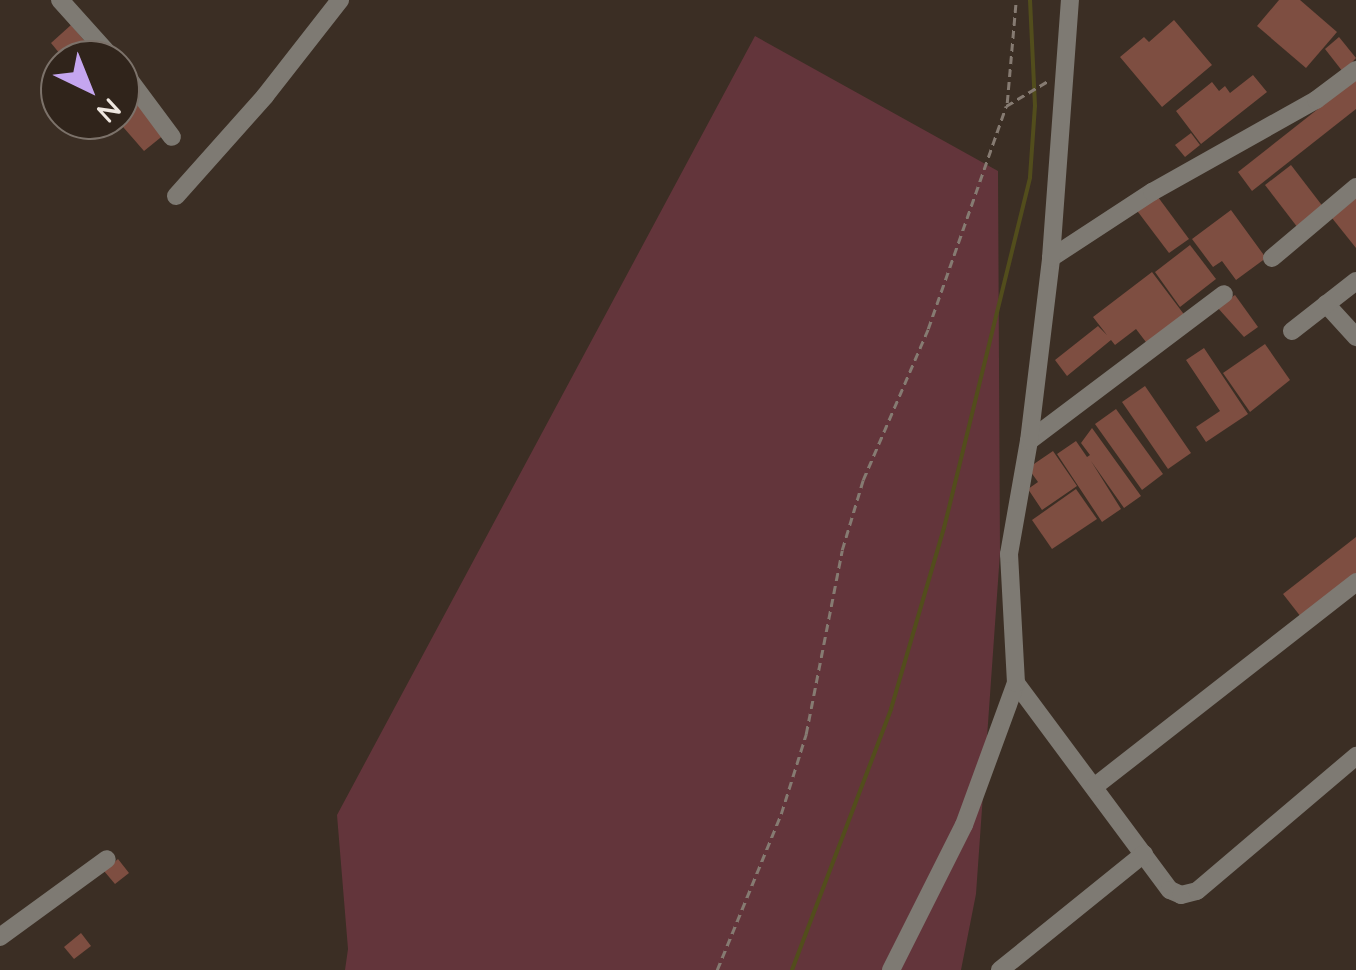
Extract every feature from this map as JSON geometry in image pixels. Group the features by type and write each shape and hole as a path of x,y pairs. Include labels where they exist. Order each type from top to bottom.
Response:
{"street":[{"path":"60,0 96,40"},
{"path":"176,196 265,96 340,0"},
{"path":"891,970 964,825 1016,683 1009,554 1029,441 1050,258 1070,0"},
{"path":"1050,258 1152,192 1316,100 1356,70"},
{"path":"140,94 172,137"},
{"path":"1272,258 1356,187"},
{"path":"1292,330 1356,281"},
{"path":"1029,441 1224,294"},
{"path":"1326,304 1356,336"},
{"path":"1094,787 1356,582"},
{"path":"1016,683 1170,890 1181,895 1197,891 1356,756"},
{"path":"1000,970 1144,854"},
{"path":"0,937 107,859"}],"path":[{"path":"717,970 781,814 806,734 852,512 928,329 1006,106 1016,0"},
{"path":"1006,106 1048,81"}],"shaded area":[{"path":"755,36 998,171 1000,553 976,894 961,970 345,970 348,949 337,815"}],"building":[{"path":"1279,0 1300,0 1337,32 1306,68 1257,26"},
{"path":"1174,20 1212,65 1162,107 1120,57 1144,37 1149,42"},
{"path":"71,25 84,40 54,40"},
{"path":"1339,37 1356,58 1343,72 1325,49"},
{"path":"1253,75 1267,92 1201,144 1176,111 1212,82 1219,91 1225,86 1230,93"},
{"path":"1356,79 1356,109 1252,191 1238,172"},
{"path":"140,105 165,134 144,151 134,140 140,140"},
{"path":"1191,133 1200,145 1185,157 1175,145"},
{"path":"1291,165 1324,208 1298,228 1265,185"},
{"path":"1155,193 1189,239 1169,253 1135,208"},
{"path":"1356,198 1356,248 1332,218"},
{"path":"1231,210 1266,258 1236,280 1222,261 1213,267 1192,239"},
{"path":"1190,245 1216,279 1180,307 1155,272"},
{"path":"1152,272 1186,317 1149,346 1136,329 1115,345 1111,340 1067,376 1055,360 1098,326 1107,335 1093,317"},
{"path":"1235,295 1258,327 1244,337 1217,307"},
{"path":"1265,344 1290,380 1250,412 1223,373"},
{"path":"1204,348 1248,414 1206,442 1196,427 1220,411 1186,360"},
{"path":"1145,386 1191,453 1168,469 1122,402"},
{"path":"1116,409 1163,474 1142,490 1095,424"},
{"path":"1092,428 1141,496 1124,508 1091,461 1121,509 1102,522 1057,454 1076,441 1087,457 1090,455 1081,443"},
{"path":"1053,451 1077,486 1042,510 1028,489 1038,482 1028,468"},
{"path":"1076,489 1097,519 1052,549 1032,520"},
{"path":"1356,537 1356,574 1301,617 1283,594"},
{"path":"118,859 129,873 115,884 104,871"},
{"path":"81,933 91,946 74,959 64,947"}],"waterway":[{"path":"792,970 891,709 944,528 1030,177 1035,106 1030,0"}]}
